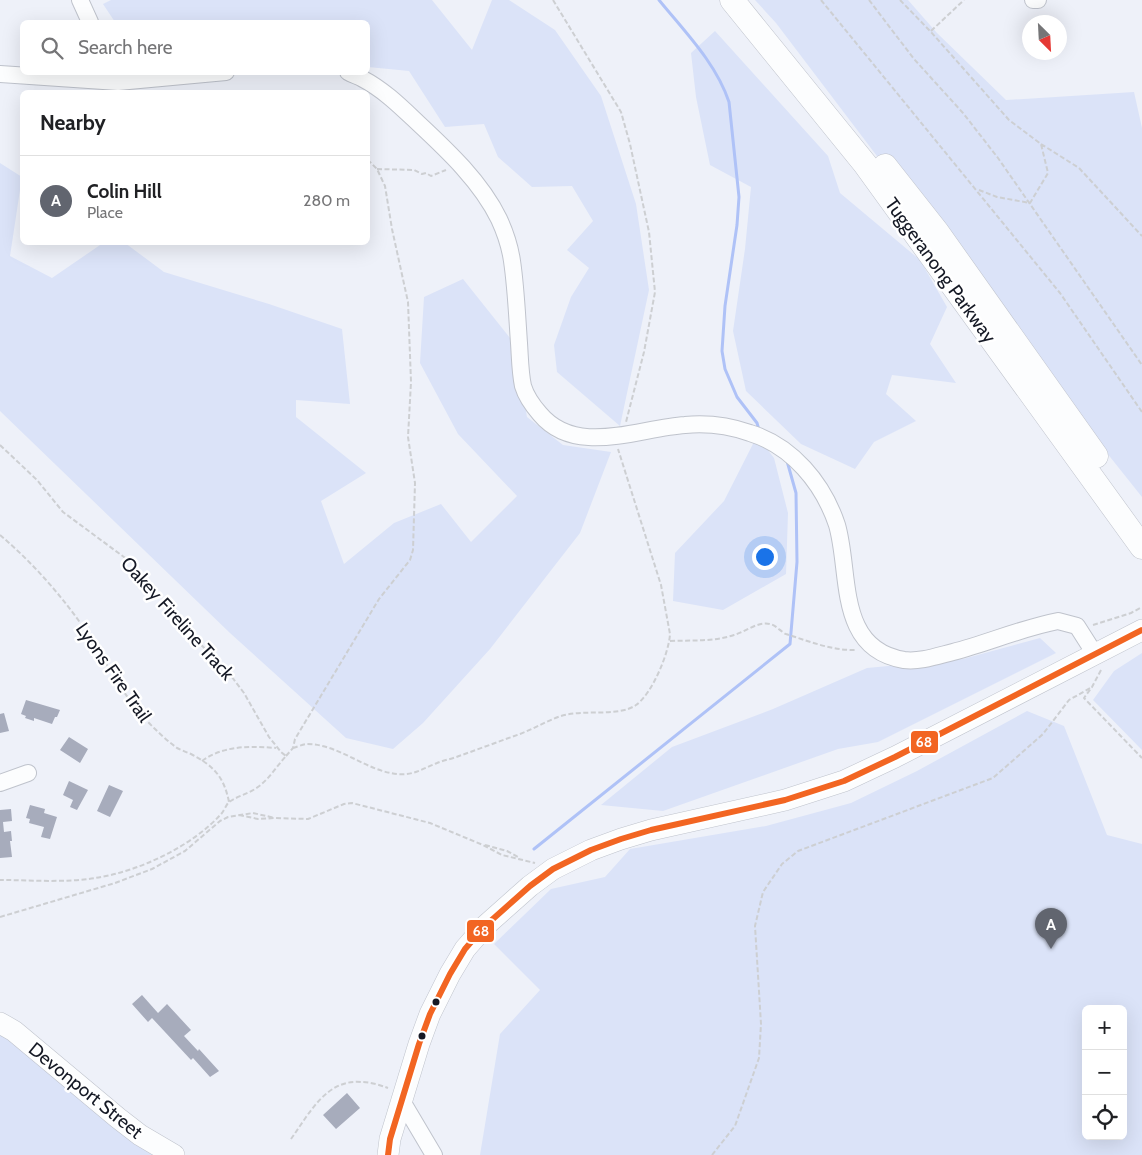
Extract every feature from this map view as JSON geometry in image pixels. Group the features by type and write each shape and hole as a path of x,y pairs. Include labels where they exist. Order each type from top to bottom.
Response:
{"highway":[{"name":"Tuggeranong Parkway","path":"732,0 865,164 1142,547"},
{"name":"Tuggeranong Parkway","path":"753,0 937,232 1142,521"}],"main road":[{"path":"383,1152 404,1097 419,1044 430,1014 465,949 485,926 530,886 553,869 591,850 621,839 651,830 785,800 844,781 1142,630"},
{"name":"Devonport Street","path":"0,1022 14,1031 140,1135 174,1155"}],"street":[{"path":"80,0 89,20"},
{"path":"1032,0 1038,0"},
{"path":"0,74 20,75"},
{"path":"39,75 116,77 160,75"},
{"path":"354,75 394,100 474,181 491,206 506,235 512,257 520,371 524,388 530,402 541,416 553,426 570,435 581,437 618,435 686,424 711,425 748,432 773,442 794,458 821,489 830,506 842,546 850,611 864,638 874,648 889,656 906,660 931,658 1058,621 1077,626 1081,629 1091,648 1099,652"},
{"path":"0,783 28,773"},
{"path":"404,1097 434,1155"}],"path":[{"path":"293,748 306,744 327,748 372,767 397,774 413,773 521,733 560,716 576,712 626,710 636,705 647,694 662,664 670,641 661,585 618,435 644,352 655,292 650,232 621,112 552,0"},
{"path":"821,0 1060,293 1142,412"},
{"path":"869,0 914,60 963,113 998,158 1142,364"},
{"path":"900,0 1009,120 1041,144 1079,168 1142,236"},
{"path":"931,32 964,0"},
{"path":"1030,203 1048,173 1041,144"},
{"path":"377,169 414,170 431,176 447,169 455,161"},
{"path":"0,880 94,879 125,871 161,857 183,845 221,814 229,802 256,788 275,770 293,748 295,739 374,606 410,560 413,550 415,483 408,437 410,382 408,302 385,186 377,169 370,162"},
{"path":"976,190 997,197 1030,203"},
{"name":"Oakey Fireline Track","path":"0,445 37,480 63,512 132,563 188,630 225,668 255,711 269,737 286,756"},
{"name":"Lyons Fire Trail","path":"0,534 19,551 74,614 111,673 142,716 178,748 202,761 220,775 229,802"},
{"path":"1081,629 1142,608"},
{"path":"670,641 712,641 735,635 757,625 770,624 788,634 812,643 853,650 874,648"},
{"path":"1099,652 1105,663 1084,698 1142,758"},
{"path":"712,1155 735,1126 759,1058 761,1024 755,926 763,892 782,864 798,851 993,778 1043,734 1069,700 1092,687"},
{"path":"202,761 209,755 236,747 277,748"},
{"path":"239,815 258,819 308,819 344,804 352,803 423,821 484,845 507,851 522,860"},
{"path":"0,918 115,883 152,869 185,851 220,821 228,817 253,813 275,818"},
{"path":"484,845 502,855 538,863"},
{"path":"291,1138 323,1096 334,1088 351,1082 361,1082 404,1097"}],"shaded area":[{"path":"111,0 432,0 472,50 492,0 509,0 555,30 601,96 636,204 649,290 620,426 557,372 554,345 571,297 589,268 567,250 593,221 572,186 532,187 498,157 484,124 445,127 409,71 370,67 370,20 114,20 103,4"},
{"path":"755,0 908,0 937,33 1006,100 1134,92 1142,128 1142,497 1012,334 776,23"},
{"path":"715,31 828,156 840,193 920,260 947,307 930,344 956,383 892,375 886,394 916,421 874,442 855,469 801,444 746,391 733,331 745,249 751,187 710,165 696,97 691,53"},
{"path":"0,163 20,176 20,190 10,256 52,278 100,245 128,245 164,272 269,304 342,329 350,404 296,400 296,417 366,473 321,501 344,564 394,523 441,504 471,542 517,496 458,434 420,363 424,297 463,279 514,343 527,417 563,445 611,452 580,533 490,649 423,723 393,749 346,738 230,633 0,411"},
{"path":"757,436 774,458 788,513 786,574 723,610 673,601 675,553 724,501"},
{"path":"1040,638 1056,653 878,742 838,749 663,811 601,805 672,747 773,709 867,668 963,659"},
{"path":"1142,653 1142,750 1093,700 1114,671"},
{"path":"1027,711 1064,726 1107,835 1142,844 1142,1155 480,1155 500,1034 540,990 494,944 551,889 605,877 630,849 766,826 851,803 917,771"},
{"path":"0,1032 153,1155 0,1155"}],"building":[{"path":"26,700 60,710 52,724 34,718 34,721 25,718 26,716 21,714"},
{"path":"4,713 9,731 0,733 0,714"},
{"path":"69,737 88,749 80,763 60,750"},
{"path":"69,781 88,790 77,810 70,807 73,800 63,795"},
{"path":"109,785 123,791 110,817 97,811"},
{"path":"30,805 45,809 44,813 57,817 50,839 41,837 44,827 29,823 30,819 26,818"},
{"path":"11,809 12,821 3,822 4,832 11,831 12,857 0,858 0,810"},
{"path":"142,995 158,1013 167,1004 191,1030 184,1036 219,1071 210,1077 193,1058 191,1060 152,1018 148,1022 132,1004"},
{"path":"347,1093 360,1108 336,1129 323,1115"}],"waterway":[{"path":"659,0 708,61 729,102 739,197 737,225 725,306 722,351 725,369 737,397 757,423 759,430"},
{"path":"534,849 790,644 797,562 796,493 787,461"}],"transit line":[{"name":"68","path":"388,1155 390,1139 419,1044 430,1014 450,974 465,949 485,926 530,886 553,869 591,850 621,839 651,830 785,800 844,781 895,757 1142,630"}],"place":[{"name":"Colin Hill","path":"1051,949"}]}
